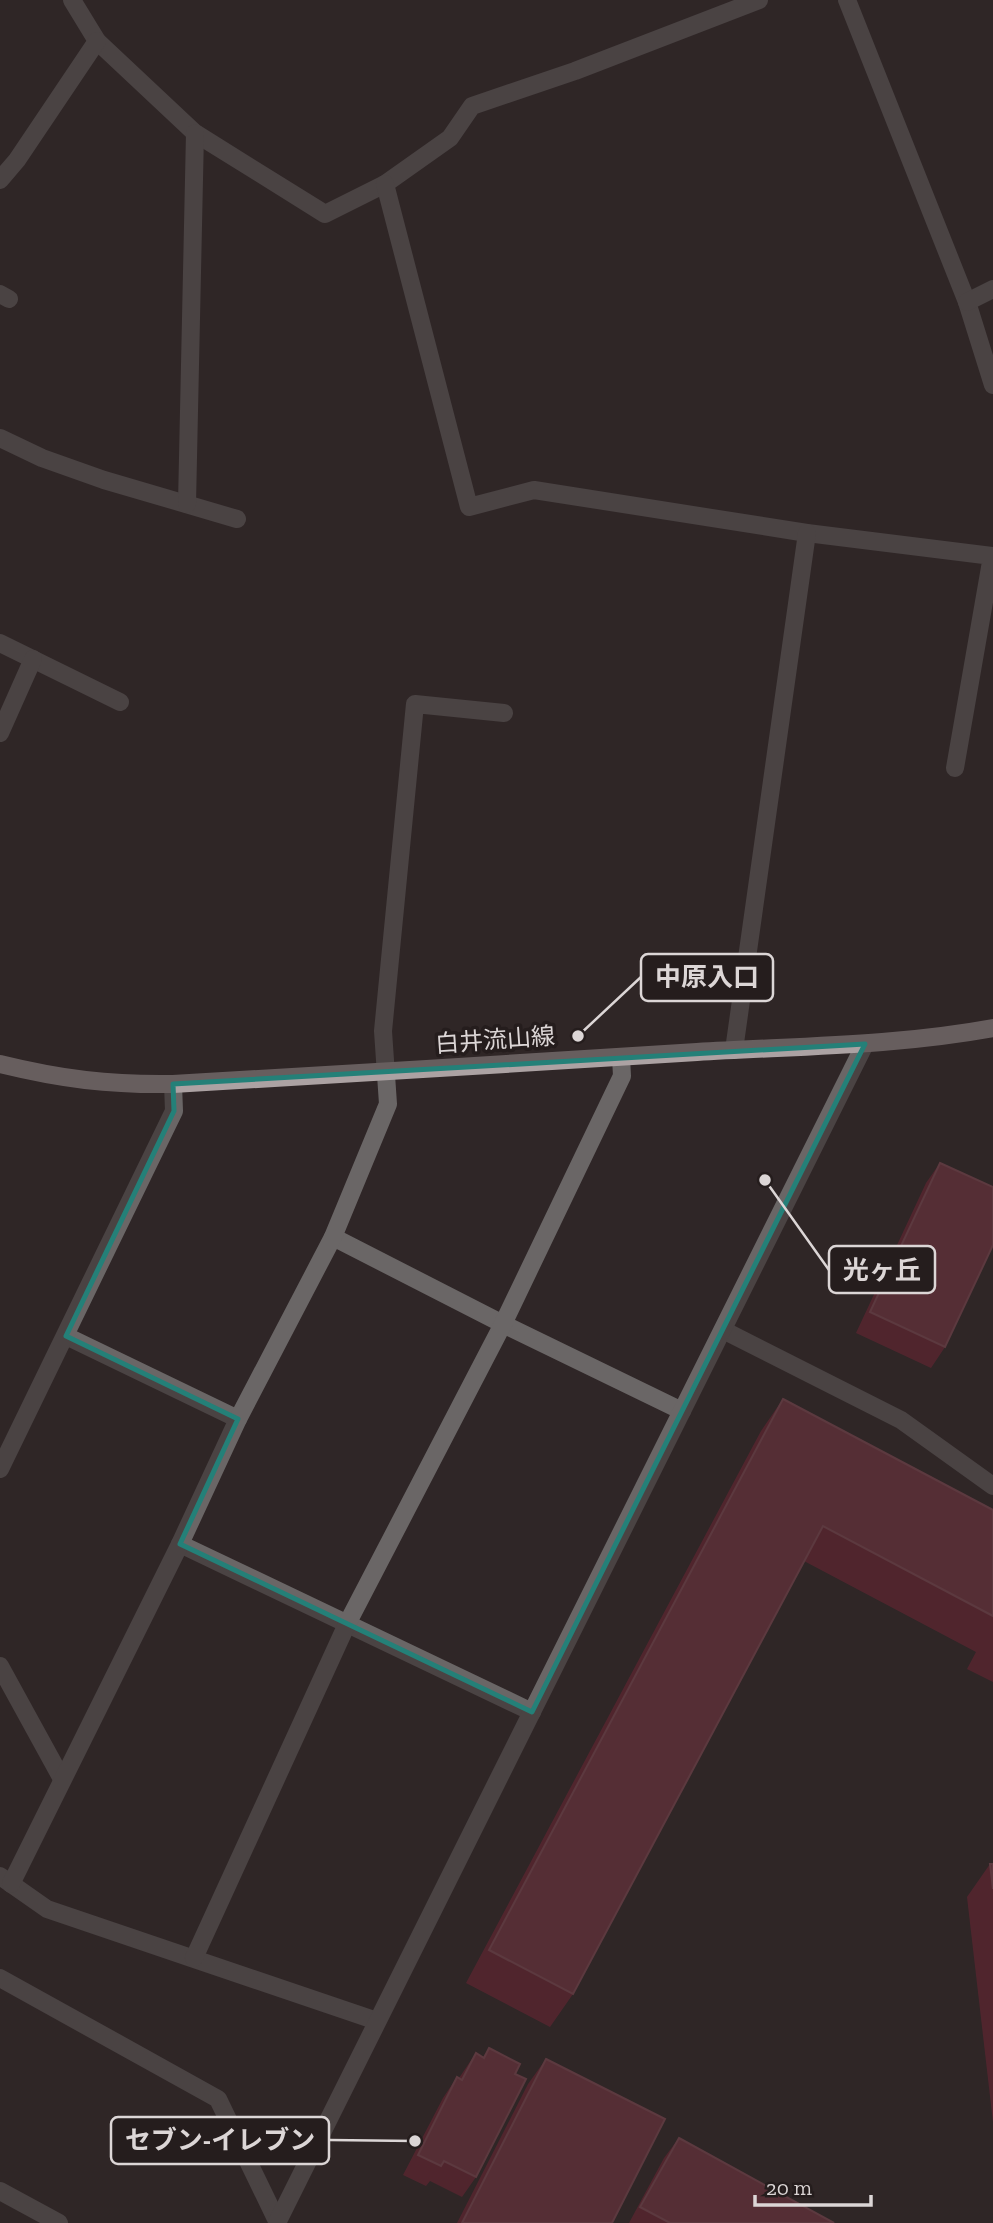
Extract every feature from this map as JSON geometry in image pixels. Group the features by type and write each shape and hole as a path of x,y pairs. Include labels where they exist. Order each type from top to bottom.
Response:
{"main road":[{"name":"白井流山線","path":"0,1064 51,1077 95,1083 173,1084 865,1044 943,1037 993,1028"}],"street":[{"path":"72,0 97,41 195,133 325,214 385,184 450,138 472,106 575,71 760,0"},
{"path":"847,0 967,302 993,385"},
{"path":"0,180 17,160 97,41"},
{"path":"187,504 195,133"},
{"path":"385,184 469,507 534,489 807,533 993,549 955,768"},
{"path":"967,302 993,289"},
{"path":"0,438 42,458 104,480 237,519"},
{"path":"734,1050 807,533"},
{"path":"0,643 120,702"},
{"path":"0,733 33,659"},
{"path":"377,2021 47,1909 5,1880 62,1779 180,1544 239,1419 333,1237 388,1104 383,1031 415,704 504,713"},
{"path":"277,2222 865,1044"},
{"path":"194,1958 347,1624 503,1324 622,1076 621,1057"},
{"path":"0,1469 174,1111 173,1084"},
{"path":"333,1237 682,1411"},
{"path":"723,1330 901,1420 993,1486"},
{"path":"66,1336 239,1419"},
{"path":"180,1544 532,1712"},
{"path":"0,1666 62,1779"},
{"path":"0,1978 218,2099 277,2222"},
{"path":"0,2191 59,2223"}],"highlighted area":[{"path":"865,1044 532,1712 180,1544 238,1419 66,1336 174,1111 173,1084"}],"building":[{"path":"940,1163 993,1187 993,1245 945,1347 870,1312"},
{"path":"783,1399 993,1510 993,1616 823,1526 573,1994 489,1950"},
{"path":"990,1864 993,1864 993,1889"},
{"path":"489,2048 520,2064 515,2074 526,2079 476,2177 444,2161 441,2166 418,2155 457,2077 462,2080 476,2053 484,2058"},
{"path":"546,2059 665,2119 612,2223 462,2223"},
{"path":"679,2138 834,2223 670,2223 640,2207"}],"place":[{"name":"中原入口","path":"578,1036"},
{"name":"光ヶ丘","path":"765,1180"},
{"name":"セブン-イレブン","path":"415,2141"}]}
